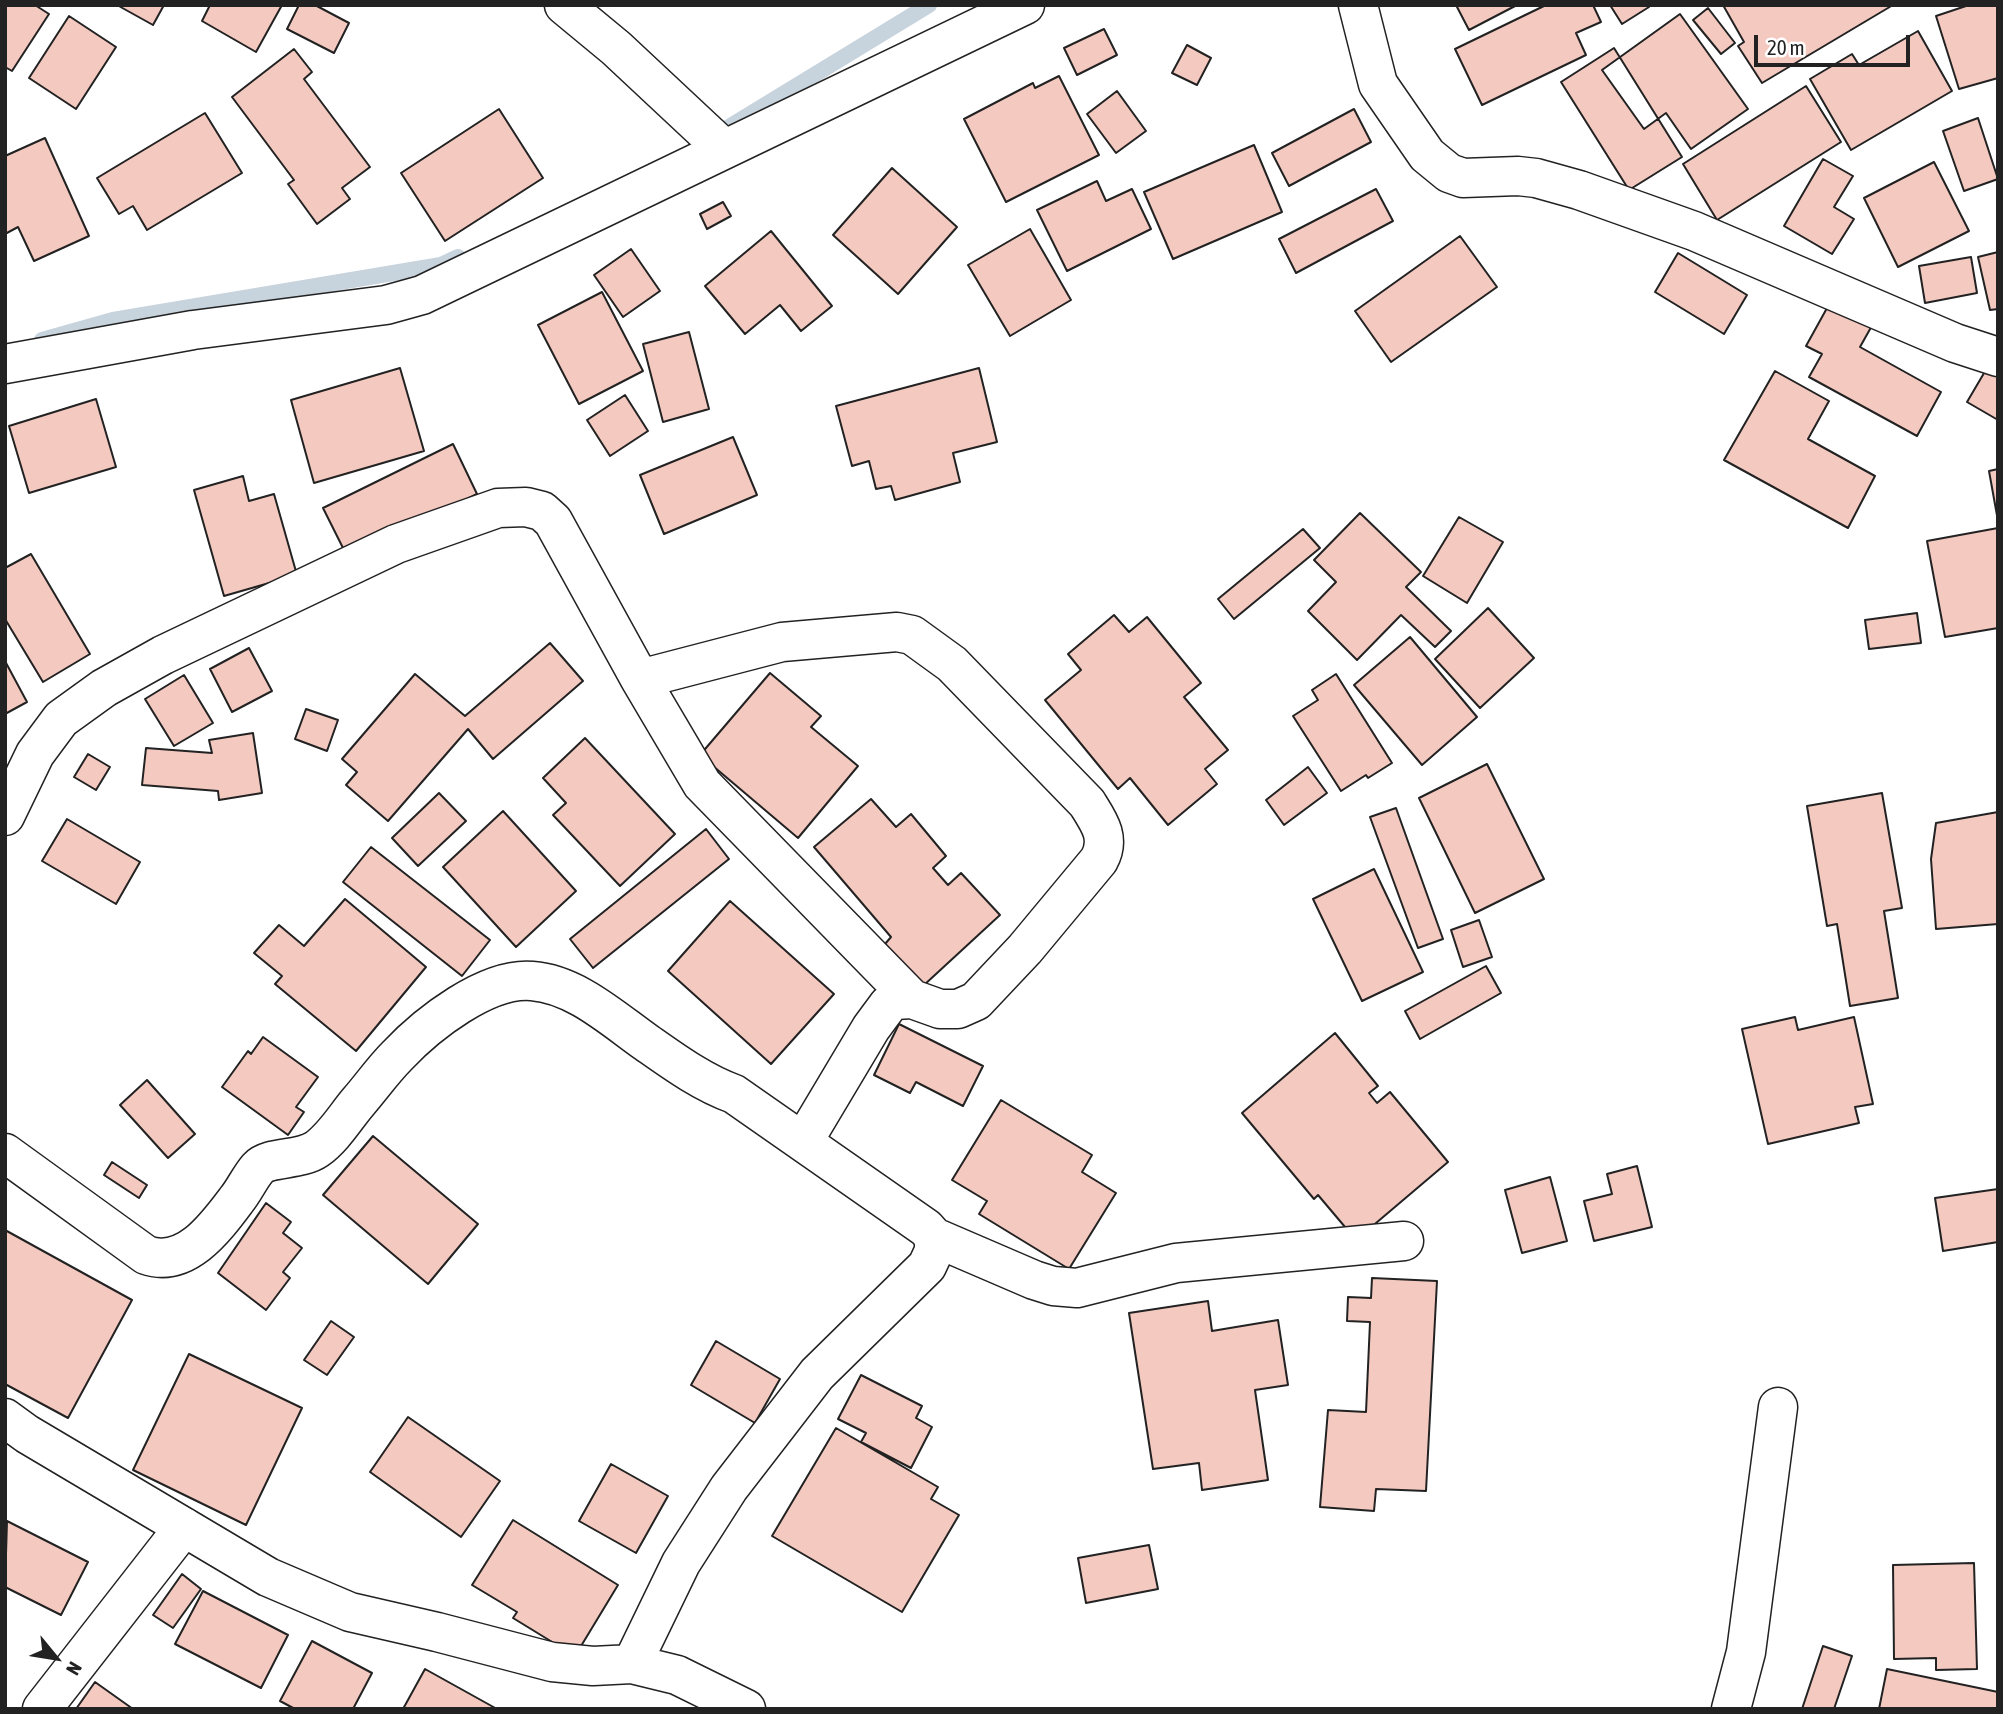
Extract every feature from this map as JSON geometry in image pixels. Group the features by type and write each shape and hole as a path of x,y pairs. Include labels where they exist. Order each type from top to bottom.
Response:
{"street":[{"path":"564,5 616,48 724,149"},
{"path":"5,363 193,330 386,305 422,295 1025,5"},
{"path":"1358,5 1378,84 1427,155 1449,173 1463,178 1536,178 1579,190 1694,231 1955,343 1998,357"},
{"path":"5,817 35,754 47,736 61,719 104,688 163,655 397,544 498,508 526,507 542,511 553,522 640,680 702,784 912,999"},
{"path":"640,680 782,642 897,632 912,635 952,664 1087,803 1103,828 1102,854 1025,948 976,1002 958,1009 940,1009 912,999 895,1000 888,1005 871,1028 803,1142"},
{"path":"5,1153 146,1255 159,1259 176,1257 195,1246 211,1230 258,1168 266,1162 291,1160 317,1149 397,1055 444,1016 485,989 509,981 531,981 570,992 718,1088 734,1094 926,1228 934,1237 1053,1286 1077,1287 1176,1263 1404,1241"},
{"path":"632,1664 681,1563 729,1488 817,1374 927,1266 934,1251 934,1237"},
{"path":"1731,1709 1746,1652 1778,1407"},
{"path":"5,1419 268,1577 350,1612 552,1662 593,1666 632,1664 677,1675 746,1709"},
{"path":"42,1709 184,1527"}],"building":[{"path":"5,5 35,5 49,14 12,71 5,67"},
{"path":"117,5 164,5 153,25"},
{"path":"210,5 282,5 256,52 202,21"},
{"path":"299,5 315,5 349,23 334,53 287,29"},
{"path":"1456,5 1517,5 1469,30"},
{"path":"1546,5 1593,5 1601,22 1576,33 1586,55 1482,105 1455,49"},
{"path":"1610,5 1649,5 1649,7 1622,24"},
{"path":"1723,5 1893,5 1762,83 1738,46 1744,42"},
{"path":"1969,5 1998,5 1998,78 1959,89 1936,16"},
{"path":"1708,8 1735,43 1721,54 1693,20"},
{"path":"1680,14 1748,109 1691,149 1666,113 1644,129 1602,70"},
{"path":"69,16 116,47 76,109 29,78"},
{"path":"1104,29 1117,55 1077,75 1064,48"},
{"path":"1918,31 1952,91 1851,150 1810,79 1852,54 1859,65"},
{"path":"1187,45 1211,58 1197,85 1172,73"},
{"path":"1614,48 1682,157 1629,190 1561,82"},
{"path":"294,49 312,72 304,79 370,167 342,188 350,199 317,224 288,184 294,180 232,97"},
{"path":"1059,76 1099,155 1006,202 964,119 1033,83 1035,88"},
{"path":"1806,86 1841,142 1717,220 1683,164"},
{"path":"1117,91 1146,131 1116,153 1087,114"},
{"path":"499,109 543,178 445,241 401,173"},
{"path":"1354,109 1371,142 1289,186 1272,153"},
{"path":"205,113 242,173 147,230 133,206 119,214 97,178"},
{"path":"1978,118 1998,179 1964,191 1943,131"},
{"path":"45,138 89,236 34,261 18,227 5,234 5,156"},
{"path":"1254,145 1282,212 1173,259 1144,192"},
{"path":"1823,159 1853,176 1834,207 1854,219 1832,254 1784,226"},
{"path":"1934,162 1969,231 1898,267 1864,198"},
{"path":"892,168 957,227 898,294 833,235"},
{"path":"1097,181 1106,201 1132,189 1151,229 1067,271 1037,210"},
{"path":"1376,189 1393,221 1296,273 1279,239"},
{"path":"723,202 731,216 707,229 700,214"},
{"path":"1030,229 1071,300 1010,336 968,265"},
{"path":"771,231 832,306 801,331 780,305 745,334 705,286"},
{"path":"1460,236 1497,287 1391,362 1355,311"},
{"path":"631,249 660,291 623,317 594,275"},
{"path":"1998,252 1998,309 1990,310 1978,257"},
{"path":"1678,253 1747,295 1724,334 1655,292"},
{"path":"1971,257 1977,293 1925,303 1919,266"},
{"path":"602,292 643,371 579,404 538,325"},
{"path":"1832,299 1874,322 1860,347 1941,392 1917,436 1809,377 1822,354 1806,346"},
{"path":"689,332 709,409 663,422 643,344"},
{"path":"400,368 424,451 314,483 291,400"},
{"path":"979,368 997,442 953,453 960,482 895,500 891,486 876,489 869,461 852,466 836,406"},
{"path":"1987,368 1998,374 1998,420 1967,402"},
{"path":"1775,371 1829,401 1808,439 1875,476 1848,528 1724,460"},
{"path":"625,395 648,431 610,456 587,420"},
{"path":"96,399 116,467 29,493 9,426"},
{"path":"733,437 757,495 664,534 640,475"},
{"path":"453,444 477,494 348,558 323,508"},
{"path":"1998,469 1998,521 1989,471"},
{"path":"243,476 249,501 274,494 297,575 224,596 194,490"},
{"path":"1360,513 1421,572 1406,587 1451,631 1435,647 1401,615 1357,660 1308,611 1336,582 1314,560"},
{"path":"1459,517 1503,542 1467,603 1423,576"},
{"path":"1998,528 1998,628 1945,637 1927,541"},
{"path":"1303,529 1320,548 1234,619 1218,599"},
{"path":"31,554 90,654 43,682 5,619 5,568"},
{"path":"1488,608 1534,658 1480,708 1435,659"},
{"path":"1917,613 1921,643 1869,649 1865,620"},
{"path":"1114,615 1129,632 1147,617 1201,683 1184,697 1228,750 1205,769 1217,784 1168,825 1130,778 1118,789 1045,700 1081,670 1068,654"},
{"path":"1410,637 1477,717 1422,765 1354,685"},
{"path":"550,643 583,681 493,759 468,729 388,821 346,785 357,772 342,759 415,674 465,716"},
{"path":"249,648 272,691 232,712 210,669"},
{"path":"5,661 27,702 5,714"},
{"path":"770,673 821,716 811,727 858,766 798,838 700,755"},
{"path":"1336,674 1392,763 1341,791 1293,716 1318,700 1312,690"},
{"path":"184,675 213,723 174,746 145,699"},
{"path":"306,709 338,720 327,751 295,739"},
{"path":"253,733 262,793 219,800 218,791 142,785 146,748 212,753 209,740"},
{"path":"585,738 675,834 620,886 553,815 566,803 543,778"},
{"path":"88,754 110,767 96,790 74,777"},
{"path":"1487,764 1544,879 1475,913 1419,798"},
{"path":"1308,767 1327,793 1284,825 1266,800"},
{"path":"439,793 466,821 418,866 392,838"},
{"path":"1882,793 1902,908 1884,911 1898,998 1850,1006 1837,924 1827,926 1807,806"},
{"path":"871,799 896,827 911,814 946,856 933,868 948,885 961,873 1000,915 923,986 885,944 891,937 814,847"},
{"path":"1396,808 1443,939 1418,948 1370,817"},
{"path":"503,811 576,891 516,947 443,867"},
{"path":"1998,812 1998,924 1936,929 1931,859 1936,823"},
{"path":"67,819 140,862 116,904 42,861"},
{"path":"706,829 729,859 593,968 570,939"},
{"path":"371,847 490,940 462,976 343,882"},
{"path":"1374,869 1423,972 1362,1001 1313,899"},
{"path":"345,899 426,967 356,1051 275,984 282,976 254,953 279,925 304,946"},
{"path":"730,901 834,994 771,1064 668,971"},
{"path":"1479,920 1492,957 1463,967 1451,930"},
{"path":"1486,966 1501,993 1420,1039 1405,1011"},
{"path":"1795,1017 1798,1030 1854,1017 1873,1104 1855,1107 1859,1123 1768,1144 1742,1029"},
{"path":"899,1024 983,1066 963,1106 916,1082 910,1093 874,1075"},
{"path":"1335,1033 1378,1086 1369,1093 1377,1103 1390,1092 1448,1162 1356,1240 1318,1195 1314,1199 1242,1113"},
{"path":"263,1037 318,1077 296,1107 304,1112 288,1135 222,1087 248,1051 251,1054"},
{"path":"147,1080 195,1134 168,1158 120,1105"},
{"path":"1001,1100 1092,1155 1082,1172 1116,1193 1069,1269 979,1214 987,1201 952,1180"},
{"path":"373,1136 478,1224 428,1284 323,1195"},
{"path":"112,1162 147,1185 139,1198 104,1175"},
{"path":"1637,1166 1652,1227 1594,1241 1584,1201 1612,1194 1607,1174"},
{"path":"1550,1177 1567,1241 1522,1253 1505,1190"},
{"path":"1998,1189 1998,1242 1943,1251 1935,1198"},
{"path":"266,1203 291,1222 283,1233 302,1248 283,1272 290,1278 266,1310 218,1273"},
{"path":"5,1230 132,1300 68,1418 5,1384"},
{"path":"1372,1278 1437,1281 1426,1491 1376,1489 1374,1511 1320,1507 1328,1410 1366,1412 1370,1322 1347,1321 1348,1297 1371,1298"},
{"path":"1208,1301 1212,1331 1278,1320 1288,1385 1255,1390 1268,1480 1202,1490 1199,1463 1153,1469 1129,1313"},
{"path":"331,1321 354,1337 327,1375 304,1360"},
{"path":"716,1341 780,1379 755,1423 691,1385"},
{"path":"189,1354 302,1408 246,1525 133,1470"},
{"path":"861,1375 922,1406 916,1418 932,1427 911,1468 861,1442 866,1433 838,1419"},
{"path":"408,1417 500,1481 461,1537 370,1472"},
{"path":"836,1428 938,1487 931,1499 959,1515 902,1612 772,1536"},
{"path":"611,1464 668,1496 636,1553 579,1521"},
{"path":"513,1520 618,1585 575,1656 513,1618 517,1612 472,1585"},
{"path":"7,1521 88,1562 61,1615 5,1587"},
{"path":"1149,1545 1158,1589 1086,1603 1078,1558"},
{"path":"1974,1563 1977,1669 1936,1670 1936,1658 1894,1659 1893,1565"},
{"path":"182,1574 201,1589 173,1628 153,1615"},
{"path":"203,1591 288,1635 261,1688 175,1644"},
{"path":"312,1641 372,1673 353,1709 295,1709 280,1701"},
{"path":"1823,1646 1852,1656 1834,1709 1802,1709"},
{"path":"425,1669 497,1709 403,1709"},
{"path":"1887,1669 1998,1692 1998,1709 1879,1709"},
{"path":"95,1682 133,1709 76,1709"}],"waterway":[{"path":"719,133 929,5"},
{"path":"42,340 113,320 441,265 458,257"}]}
